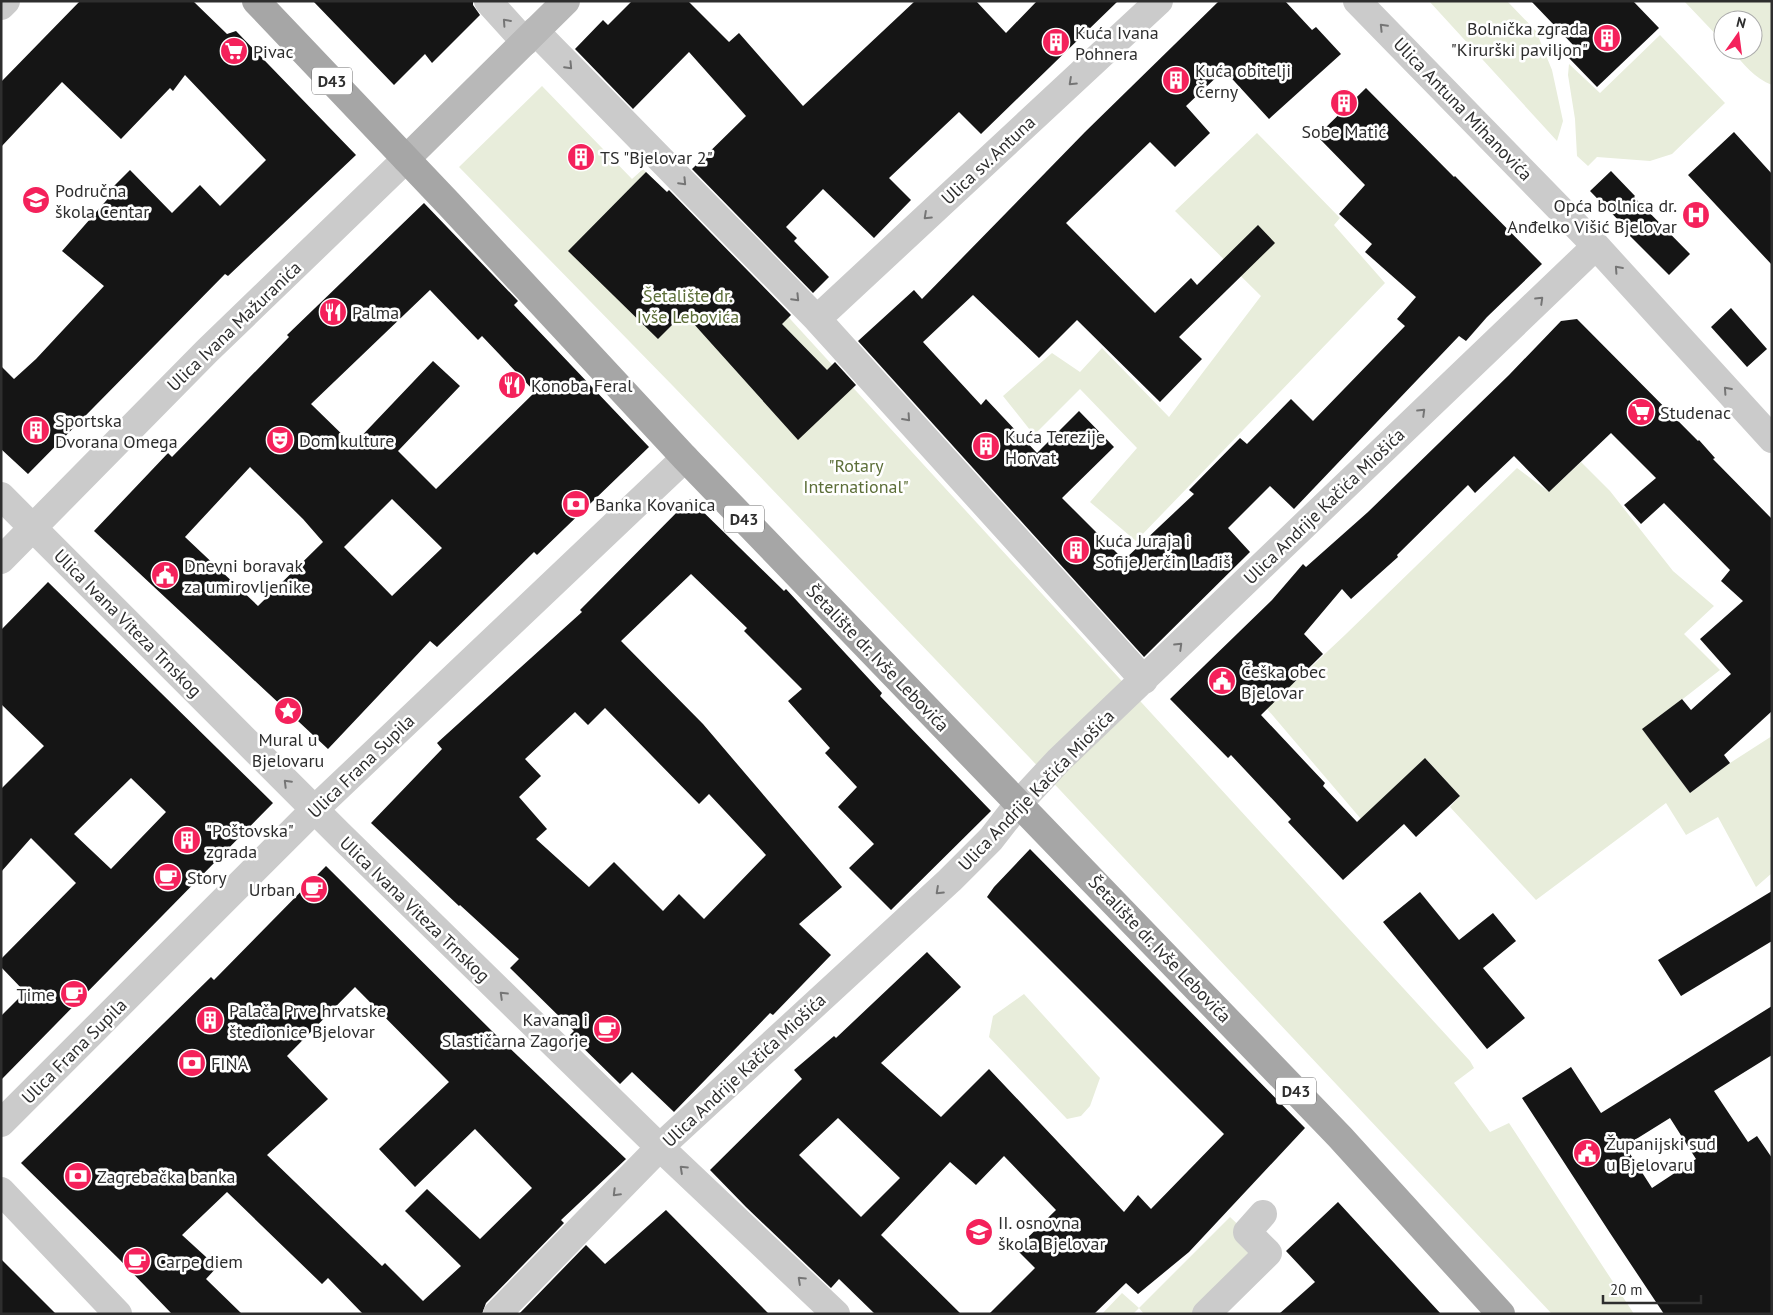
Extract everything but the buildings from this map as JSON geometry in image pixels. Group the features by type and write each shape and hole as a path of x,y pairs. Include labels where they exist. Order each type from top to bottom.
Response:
{"main road":[{"name":"Šetalište dr. Ivše Lebovića","path":"256,1 685,458 1340,1137 1501,1314"},
{"path":"406,160 566,1"}],"street":[{"path":"1,6 6,1"},
{"path":"488,1 530,37 817,319 1144,680"},
{"name":"Ulica sv. Antuna","path":"817,319 1159,1"},
{"name":"Ulica Antuna Mihanovića","path":"1357,1 1596,246 1772,439"},
{"name":"Ulica Ivana Mažuranića","path":"1,560 207,351 406,160"},
{"name":"Ulica Andrije Kačića Miošića","path":"497,1314 660,1148 950,880 991,839 1019,803 1059,760 1596,246"},
{"name":"Ulica Frana Supila","path":"1,1123 314,810 685,458"},
{"name":"Ulica Ivana Viteza Trnskog","path":"1,496 314,810 660,1148 836,1314"},
{"path":"1,1191 118,1314"},
{"path":"1206,1314 1268,1253 1246,1232 1263,1214"}],"green space":[{"path":"1429,1 1507,1 1536,31 1552,70 1563,121 1557,141"},
{"path":"1684,1 1772,1 1772,85 1755,75 1740,60 1763,60 1763,10 1713,10 1713,31"},
{"path":"1660,35 1725,103 1672,154 1650,161 1597,157 1588,166 1577,156 1575,119 1568,75 1569,64 1600,93"},
{"name":"Šetalište dr. Ivše Lebovića","path":"542,86 632,179 643,169 736,260 1470,1061 1474,1068 1454,1083 1490,1132 1509,1123 1634,1314 1552,1314 1029,757 673,386 459,167"},
{"path":"1257,133 1340,218 1334,225 1385,283 1136,541 1090,502 1137,448 1080,389 1034,435 1003,396 1052,353 1080,372 1102,348 1169,417 1261,296 1175,211"},
{"path":"1581,462 1610,491 1673,571 1714,606 1684,634 1720,670 1643,730 1690,793 1730,763 1772,736 1772,873 1756,887 1718,817 1686,835 1666,803 1536,900 1450,807 1460,796 1426,759 1361,819 1262,703 1294,683 1517,468 1549,492"},
{"path":"1024,994 1100,1078 1090,1106 1081,1116 1067,1119 989,1037 993,1016"},
{"path":"1230,1217 1268,1253 1206,1314 1144,1314 1139,1308"},
{"path":"1122,1293 1139,1308 1133,1314 1102,1314"}],"place":[{"name":"Bolnička zgrada \"Kirurški paviljon\"","path":"1607,38"},
{"name":"Kuća Ivana Pohnera","path":"1056,42"},
{"name":"Pivac","path":"234,51"},
{"name":"Kuća obitelji Černy","path":"1176,80"},
{"name":"Sobe Matić","path":"1344,103"},
{"name":"TS \"Bjelovar 2\"","path":"581,157"},
{"name":"Područna škola Centar","path":"36,200"},
{"name":"Opća bolnica dr. Anđelko Višić Bjelovar","path":"1696,215"},
{"name":"Palma","path":"333,312"},
{"name":"Konoba Feral","path":"512,385"},
{"name":"Studenac","path":"1641,412"},
{"name":"Sportska Dvorana Omega","path":"36,430"},
{"name":"Dom kulture","path":"280,440"},
{"name":"Kuća Terezije Horvat","path":"986,446"},
{"name":"Banka Kovanica","path":"576,504"},
{"name":"Kuća Juraja i Sofije Jerčin Ladiš","path":"1076,550"},
{"name":"Dnevni boravak za umirovljenike","path":"165,575"},
{"name":"Češka obec Bjelovar","path":"1222,681"},
{"name":"Mural u Bjelovaru","path":"288,711"},
{"name":"\"Poštovska\" zgrada","path":"187,840"},
{"name":"Story","path":"168,877"},
{"name":"Urban","path":"314,889"},
{"name":"Time","path":"74,994"},
{"name":"Palača Prve hrvatske štedionice Bjelovar","path":"210,1020"},
{"name":"Kavana i Slastičarna Zagorje","path":"607,1029"},
{"name":"FINA","path":"192,1063"},
{"name":"Županijski sud u Bjelovaru","path":"1587,1153"},
{"name":"Zagrebačka banka","path":"78,1176"},
{"name":"II. osnovna škola Bjelovar","path":"979,1232"},
{"name":"Carpe diem","path":"137,1261"}],"park label":[{"name":"\"Rotary International\"","path":"856,475"}]}
